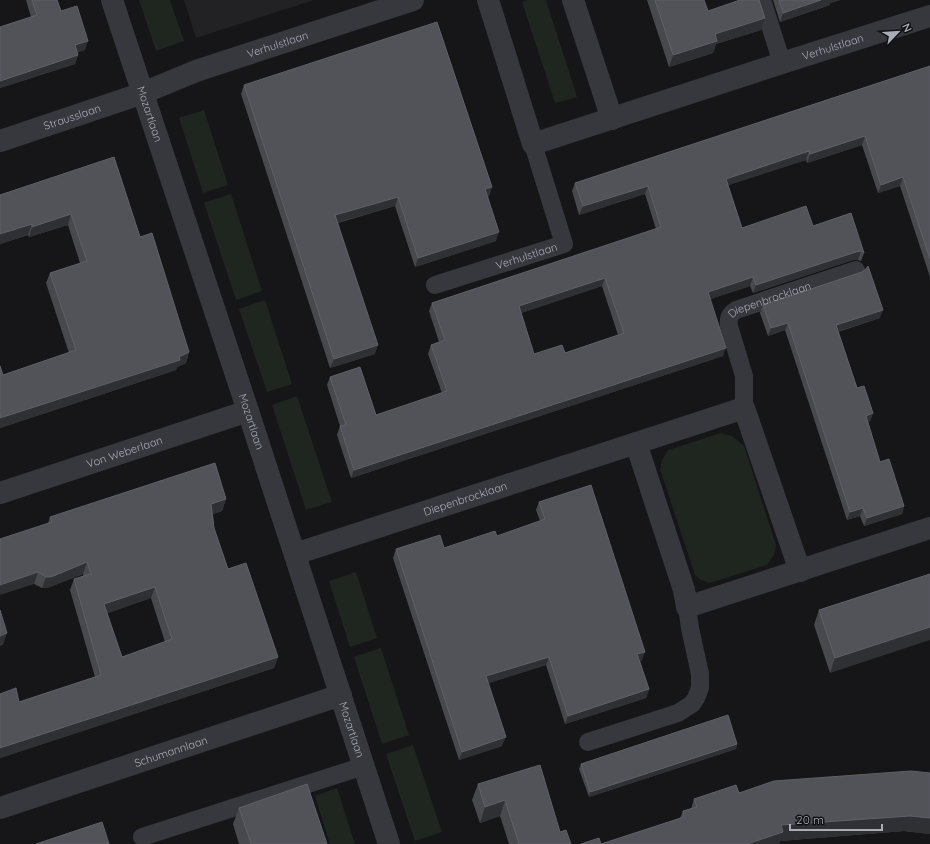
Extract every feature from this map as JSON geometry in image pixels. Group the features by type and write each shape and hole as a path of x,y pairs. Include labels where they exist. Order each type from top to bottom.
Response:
{"street":[{"name":"Mozartlaan","path":"112,0 389,844"},
{"name":"Verhulstlaan","path":"143,93 196,71 414,0"},
{"name":"Verhulstlaan","path":"488,0 533,144 930,16"},
{"path":"574,0 612,119"},
{"name":"Strausslaan","path":"0,141 143,93"},
{"name":"Diepenbrocklaan","path":"295,554 744,408 800,571"},
{"name":"Von Weberlaan","path":"0,493 248,411"},
{"path":"636,443 684,590 687,607 930,528"},
{"name":"Schumannlaan","path":"0,808 341,695"}],"lane":[{"path":"762,0 782,63"},
{"name":"Verhulstlaan","path":"435,285 564,244 533,144"},
{"name":"Diepenbrocklaan","path":"744,408 745,382 728,326 728,319 730,315 736,310 856,270"},
{"path":"588,742 678,713 692,704 700,688 700,674 687,607"},
{"path":"142,837 364,766"}],"shaded area":[{"path":"139,0 170,0 184,41 156,51"},
{"path":"184,0 314,0 196,38"},
{"path":"528,0 546,0 577,97 555,103 522,2"},
{"path":"204,110 228,185 203,193 179,118"},
{"path":"231,194 262,291 236,300 204,203"},
{"path":"265,300 292,384 267,392 239,309"},
{"path":"297,396 332,502 306,510 272,405"},
{"path":"721,433 732,436 744,446 776,545 774,555 767,565 709,583 701,580 695,575 660,469 662,460 668,450"},
{"path":"356,572 377,638 350,647 329,581"},
{"path":"381,648 409,735 382,744 354,657"},
{"path":"413,745 442,832 415,841 386,754"},
{"path":"337,788 355,844 330,844 315,796"}],"building":[{"path":"32,0 57,0 61,11 77,6 88,41 75,45 78,55 0,81 0,27 37,15"},
{"path":"655,0 704,0 708,11 740,0 759,0 765,18 715,34 717,41 673,55"},
{"path":"779,0 821,0 783,13"},
{"path":"437,22 492,187 485,189 499,232 418,258 398,197 335,215 378,345 334,359 244,85"},
{"path":"930,66 930,259 903,177 881,185 865,136 810,154 809,151 726,179 742,228 806,206 813,226 851,213 864,253 861,251 856,252 756,285 753,277 708,292 726,348 354,470 340,426 346,425 330,377 360,367 376,415 447,391 431,345 445,340 432,303 661,227 648,186 583,206 575,183","holes":["605,278 624,333 565,353 562,345 534,354 519,306"]},
{"path":"114,157 140,237 152,233 189,352 179,357 180,360 0,418 0,366 3,375 76,350 50,273 87,261 71,214 32,227 32,224 0,234 0,195"},
{"path":"868,266 883,310 836,325 857,388 864,386 873,413 866,416 880,462 889,459 904,506 867,518 863,508 850,512 788,323 771,328 763,305 862,272"},
{"path":"215,463 226,499 211,504 214,528 228,569 246,563 278,657 0,748 0,694 16,688 19,702 101,675 74,579 91,574 87,562 51,577 46,577 38,572 0,585 0,539 52,522 50,517","holes":["155,587 172,639 122,657 104,604"]},
{"path":"591,485 645,652 637,654 649,689 568,716 549,657 486,676 506,737 462,752 396,549 440,535 444,548 495,531 497,536 545,519 539,502"},
{"path":"930,574 930,627 835,658 819,610"},
{"path":"0,610 7,633 0,636"},
{"path":"728,715 737,744 590,792 581,764"},
{"path":"540,765 560,832 566,830 571,844 519,844 505,800 485,807 478,784"},
{"path":"911,771 930,773 930,818 910,816 781,825 783,832 747,844 601,844 684,817 683,811 697,807 694,799 736,785 739,793 774,781"},
{"path":"307,784 327,844 251,844 239,808"},
{"path":"102,822 109,844 36,844"},
{"path":"599,838 601,844 581,844"}]}
